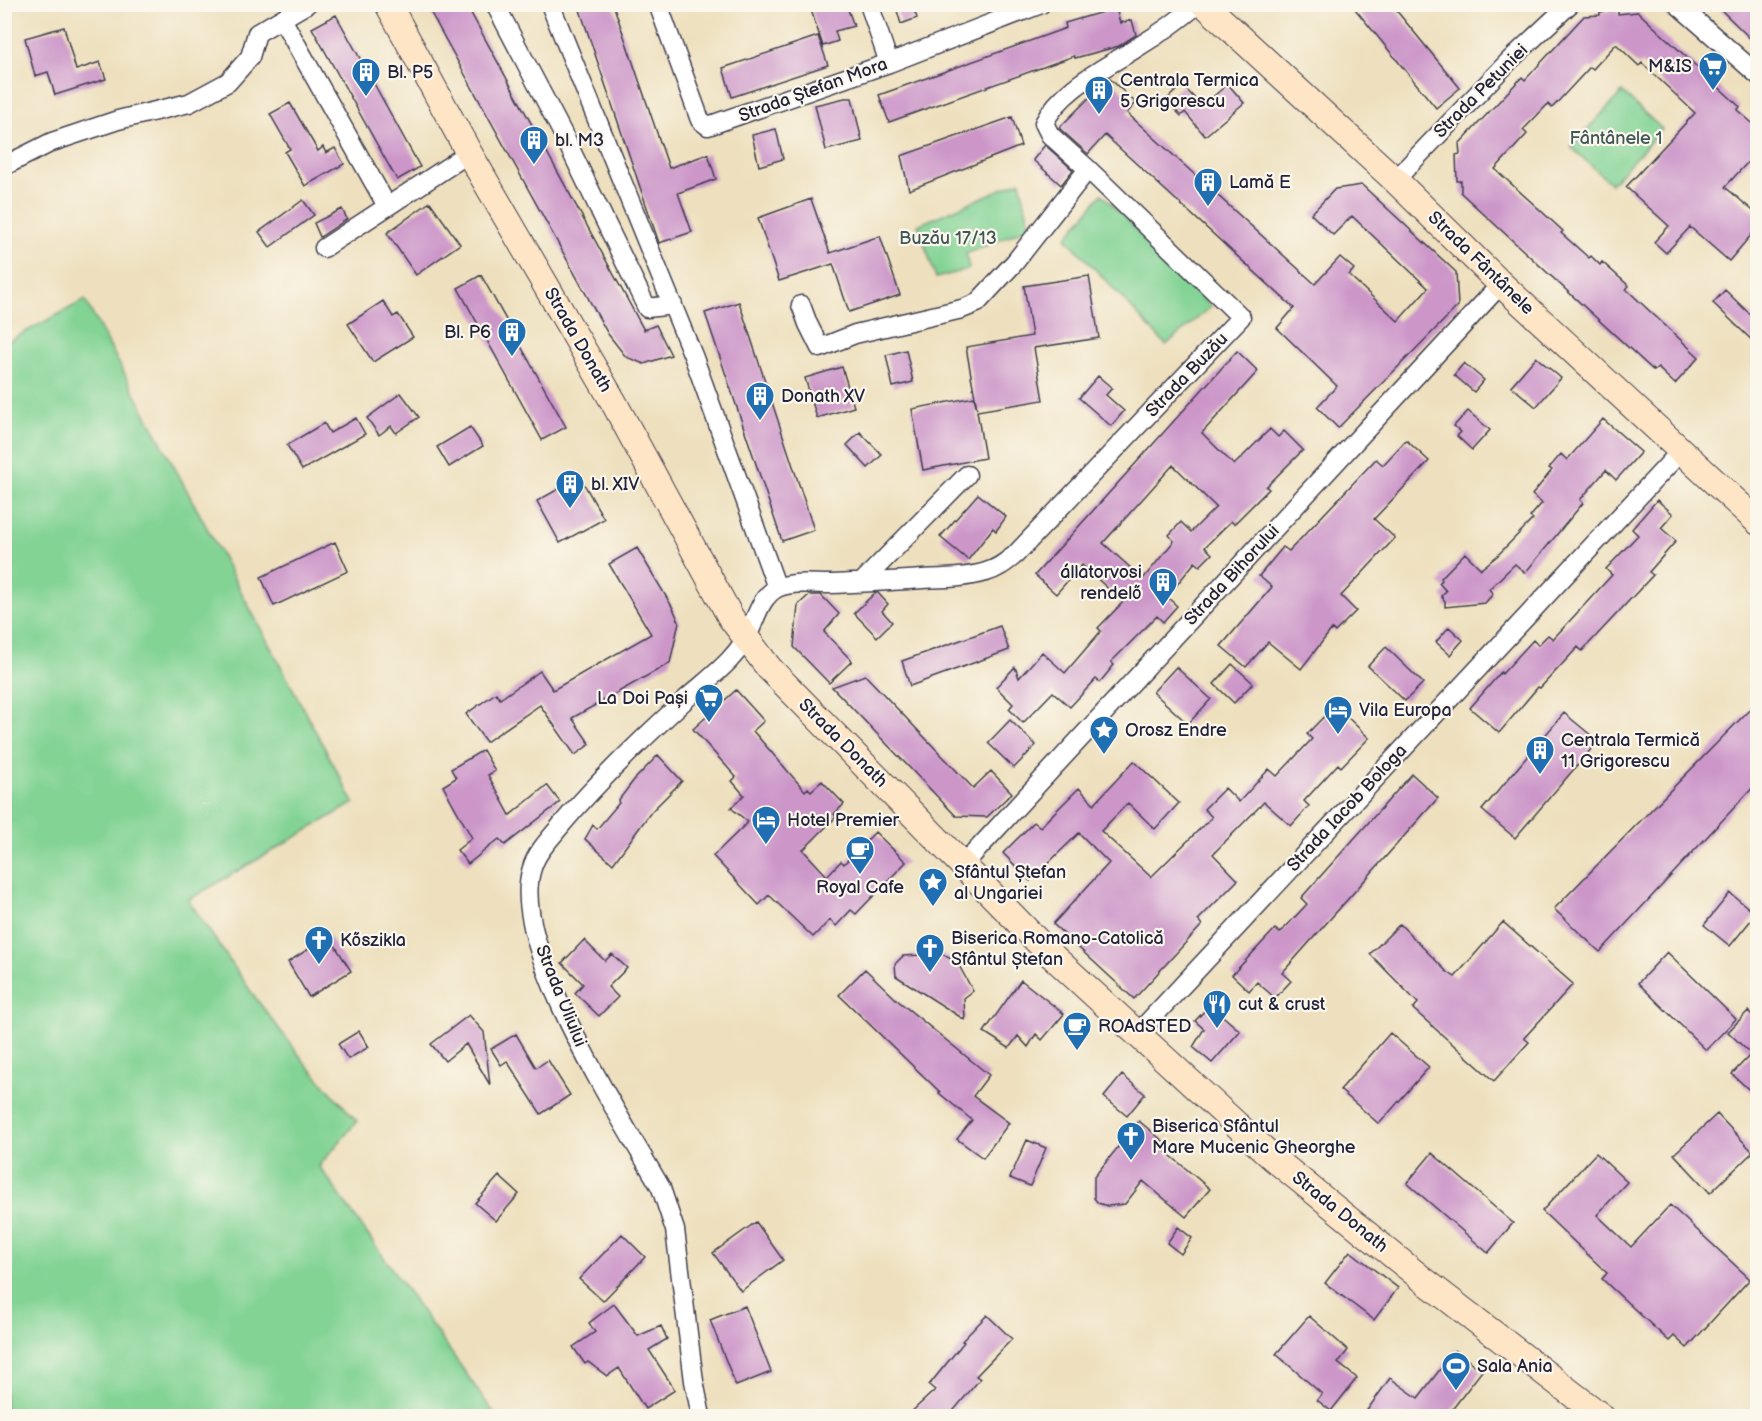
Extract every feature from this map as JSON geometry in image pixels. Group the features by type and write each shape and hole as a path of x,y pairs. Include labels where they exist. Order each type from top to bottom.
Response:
{"main road":[{"name":"Strada Donath","path":"388,4 469,153 613,401 731,618 768,668 1049,953 1273,1158 1429,1284 1601,1416"},
{"name":"Strada Fântânele","path":"1204,4 1395,180 1501,284 1758,522"}],"street":[{"path":"4,166 52,142 118,120 189,103 228,82 250,57 257,33 307,4"},
{"path":"495,4 563,134 647,308 673,305"},
{"path":"550,4 673,305 777,588 759,609 746,639"},
{"name":"Strada Ștefan Mora","path":"658,4 700,120 708,126 889,63 1041,4"},
{"path":"869,4 889,63"},
{"name":"Strada Buzău","path":"777,588 792,584 861,583 956,577 986,572 1001,566 1016,555 1242,317 1050,135 1044,123 1050,110 1073,89 1164,30 1198,4"},
{"name":"Strada Petuniei","path":"1395,180 1510,60 1569,4"},
{"path":"1677,4 1758,75"},
{"path":"282,19 387,206"},
{"path":"324,248 469,153"},
{"path":"801,305 820,348 855,334 962,309 977,303 1016,262 1088,169"},
{"name":"Strada Bihorului","path":"963,865 1501,284"},
{"name":"Strada Iacob Bologa","path":"1137,1034 1681,451"},
{"path":"861,583 967,475"},
{"name":"Strada Uliului","path":"701,1416 694,1381 675,1230 669,1209 661,1188 567,1022 537,940 528,896 528,881 532,866 542,849 582,801 620,760 728,662 746,639"}],"green space":[{"name":"Fântânele 1","path":"1622,92 1662,129 1611,184 1571,147"},
{"name":"Buzău 17/13","path":"1020,181 1030,227 966,254 969,269 936,278 918,225"},
{"path":"1102,194 1211,307 1166,345 1066,238"},
{"path":"85,300 354,803 188,900 254,996 306,1064 357,1121 319,1166 496,1416 5,1416 5,343"}],"building":[{"name":"bl. M3","path":"426,4 466,4 644,330 656,325 671,355 644,364 626,357 608,334"},
{"path":"578,4 613,4 669,168 708,154 716,179 678,193 692,232 659,243"},
{"path":"809,4 846,4 854,26 835,31 838,41 823,46"},
{"path":"895,4 912,4 917,18 901,24"},
{"path":"1351,4 1391,4 1460,88 1436,108"},
{"path":"1715,4 1758,4 1758,46"},
{"path":"1116,8 1120,23 1132,20 1136,35 1119,46 1075,58 1074,56 889,122 879,95 1066,28 1065,23"},
{"path":"1618,10 1618,14 1638,12 1740,107 1737,110 1758,128 1758,151 1725,187 1758,215 1758,227 1729,261 1690,227 1666,253 1654,242 1669,226 1626,187 1695,113 1642,63 1639,66 1616,44 1593,69 1590,67 1552,108 1548,104 1523,130 1527,134 1495,169 1589,258 1591,256 1600,265 1602,262 1629,286 1626,289 1699,357 1675,384 1658,368 1654,371 1461,193 1461,181 1457,181 1456,155 1460,154 1459,144 1522,77 1525,80 1584,16"},
{"name":"Bl. P5","path":"336,15 420,167 397,180 312,28"},
{"path":"64,27 76,70 100,62 106,79 55,95 48,72 35,76 25,38"},
{"path":"818,36 828,65 732,97 723,68"},
{"path":"1109,78 1136,103 1127,113 1315,284 1340,257 1354,269 1349,275 1398,321 1428,288 1352,216 1333,235 1311,214 1335,189 1362,185 1456,272 1458,306 1338,428 1317,407 1337,386 1277,328 1294,308 1105,135 1088,154 1059,128"},
{"path":"1228,84 1244,103 1205,136 1185,112 1181,116 1166,100 1182,85 1202,106"},
{"path":"852,98 862,141 826,150 815,105"},
{"path":"290,103 318,151 323,147 326,153 335,148 344,164 305,186 285,152 290,149 270,114"},
{"path":"1012,117 1021,146 909,190 901,156"},
{"path":"776,129 783,159 759,166 752,135"},
{"path":"1045,145 1073,170 1061,185 1033,160"},
{"path":"811,199 830,253 880,236 900,295 849,312 833,264 779,281 758,218"},
{"path":"303,200 314,215 270,247 259,232"},
{"path":"430,202 460,244 416,275 387,233"},
{"path":"342,209 347,219 320,237 314,223"},
{"name":"Bl. P6","path":"481,275 566,427 542,440 458,288"},
{"path":"1089,276 1099,338 1034,348 1043,400 977,411 985,458 923,470 912,409 974,397 977,409 966,347 1032,336 1024,286"},
{"path":"1725,290 1758,322 1758,346 1713,303"},
{"path":"383,301 393,317 398,314 413,337 373,362 348,324"},
{"name":"Donath XV","path":"739,302 814,530 782,541 705,313"},
{"path":"906,350 913,382 893,387 886,355"},
{"path":"1237,351 1258,371 1202,433 1234,465 1270,429 1278,437 1284,431 1303,450 1266,487 1269,489 1234,524 1231,521 1205,547 1212,554 1200,566 1195,562 1167,597 1177,606 1163,622 1157,616 1111,662 1114,665 1100,682 1096,679 1070,707 1053,692 1023,723 1009,709 1013,704 996,687 1015,667 1019,678 1042,652 1065,673 1101,631 1098,628 1123,602 1082,565 1056,594 1035,575","holes":["1173,465 1216,507 1191,532 1181,522 1169,535 1174,541 1143,579 1103,543"]},
{"path":"1536,357 1561,378 1536,407 1511,386"},
{"path":"1464,363 1484,380 1474,392 1454,375"},
{"path":"842,367 854,407 817,418 805,378"},
{"path":"1098,376 1112,388 1106,395 1124,411 1111,426 1079,398"},
{"path":"401,393 419,417 396,433 391,426 379,435 367,418"},
{"path":"1468,411 1490,430 1472,450 1457,436 1461,432 1454,426"},
{"path":"356,418 365,434 302,470 287,445 324,423 330,433"},
{"path":"1603,419 1641,452 1616,480 1606,470 1580,500 1583,503 1525,573 1515,564 1489,589 1493,594 1485,603 1445,607 1445,601 1441,596 1446,591 1439,583 1441,578 1465,553 1481,569 1497,556 1533,519 1530,517 1542,503 1532,495 1552,470 1549,468 1561,454 1567,460"},
{"path":"470,427 483,446 449,467 437,447"},
{"path":"860,432 882,455 868,468 847,445"},
{"path":"1406,440 1429,461 1374,519 1395,538 1341,596 1356,611 1335,632 1332,629 1301,669 1268,642 1246,667 1221,646 1272,587 1259,576 1283,547 1289,551 1376,459 1383,465"},
{"name":"bl. XIV","path":"580,477 604,519 560,543 537,501"},
{"path":"978,494 1006,517 996,531 993,528 968,560 940,537"},
{"path":"1657,500 1673,514 1661,528 1676,541 1649,572 1653,575 1582,651 1578,647 1540,688 1538,687 1499,733 1470,708 1533,640 1538,645 1548,635 1553,639 1612,575 1606,569 1638,535 1632,529"},
{"path":"335,542 348,571 274,606 261,577"},
{"path":"637,548 679,622 670,663 572,718 590,744 575,755 540,705 486,742 466,714 496,693 500,699 540,671 553,690 651,634 609,564"},
{"path":"875,593 878,593 888,604 882,611 892,622 877,637 854,613"},
{"path":"809,595 821,595 839,614 824,632 852,661 829,683 794,647 798,605"},
{"path":"1000,626 1009,650 910,686 902,661"},
{"path":"1449,627 1463,640 1450,655 1436,642"},
{"path":"1386,647 1423,683 1405,701 1368,666"},
{"path":"1232,664 1253,683 1234,703 1214,684"},
{"path":"1176,667 1211,699 1188,724 1153,692"},
{"path":"865,675 973,788 991,771 1012,793 987,817 956,816 832,687"},
{"path":"736,690 764,721 753,731 805,791 808,788 811,791 822,781 844,804 834,814 836,817 803,850 827,876 841,861 844,864 875,832 906,862 856,914 851,910 836,926 830,920 813,937 769,895 759,905 713,856 748,822 731,808 744,795 732,781 736,777 693,729"},
{"path":"1758,701 1758,782 1600,952 1554,909"},
{"path":"1335,705 1369,738 1341,767 1338,764 1304,801 1309,806 1291,826 1264,802 1213,854 1238,880 1198,920 1202,925 1134,999 1053,924 1109,863 1079,833 1030,881 1003,853 1034,822 1040,827 1079,788 1094,804 1134,761 1179,803 1155,829 1128,803 1101,831 1151,877 1212,817 1204,809 1225,788 1239,802 1269,769 1277,776 1312,739 1307,734"},
{"name":"Centrala Termică 11 Grigorescu","path":"1564,713 1598,741 1515,838 1482,810"},
{"path":"1010,720 1036,745 1014,768 988,743"},
{"path":"483,750 495,771 488,775 510,815 547,785 560,802 505,845 499,839 468,864 457,850 472,838 443,786 456,778 451,769"},
{"path":"658,755 682,781 651,812 613,864 585,839 593,825 597,829 619,803 618,801 634,780"},
{"path":"1412,774 1438,798 1282,973 1291,981 1275,998 1257,982 1249,991 1232,975 1275,929 1280,933 1307,904 1301,898"},
{"path":"1730,893 1756,914 1730,946 1704,925"},
{"path":"1503,922 1573,984 1524,1038 1529,1042 1494,1081 1413,1009 1418,1003 1370,954 1400,924 1446,971 1455,977"},
{"name":"Kőszikla","path":"329,936 351,971 309,997 288,962"},
{"path":"584,940 605,961 612,954 627,968 608,987 618,997 599,1016 575,993 583,984 562,963"},
{"path":"927,946 957,962 973,991 964,998 965,1020 896,976 895,964 903,956 922,955"},
{"path":"1667,952 1736,1019 1706,1050 1638,983"},
{"path":"865,969 897,1000 989,1075 973,1096 1009,1123 983,1158 957,1139 972,1120 939,1093 839,995"},
{"path":"1021,980 1064,1014 1042,1040 1036,1034 1028,1047 1018,1036 1009,1048 984,1032"},
{"path":"1210,1005 1240,1031 1212,1063 1193,1047 1204,1029 1195,1021"},
{"path":"1748,1011 1758,1021 1758,1098 1732,1074 1751,1054 1728,1032"},
{"path":"469,1015 484,1032 490,1085 466,1044 445,1061 431,1044"},
{"path":"359,1031 369,1047 348,1059 338,1044"},
{"path":"1390,1033 1429,1067 1379,1124 1340,1090"},
{"path":"516,1034 536,1068 548,1060 570,1095 541,1114 507,1061 501,1065 491,1049"},
{"path":"1122,1075 1145,1094 1127,1116 1104,1097"},
{"path":"1717,1114 1753,1152 1710,1193 1674,1154"},
{"name":"Biserica Sfântul Mare Mucenic Gheorghe","path":"1139,1121 1169,1146 1165,1151 1210,1189 1186,1217 1143,1181 1125,1204 1107,1206 1098,1203 1094,1198 1094,1177"},
{"path":"1027,1140 1046,1148 1030,1186 1010,1178"},
{"path":"1432,1153 1513,1223 1488,1253 1407,1183"},
{"path":"1596,1153 1627,1182 1597,1215 1631,1247 1670,1205 1750,1279 1687,1348 1674,1336 1669,1341 1602,1279 1607,1273 1542,1211"},
{"path":"499,1176 519,1194 496,1221 475,1203"},
{"path":"756,1222 783,1260 741,1291 713,1253"},
{"path":"1178,1227 1192,1238 1181,1254 1167,1243"},
{"path":"622,1234 645,1257 603,1301 579,1279"},
{"path":"1350,1251 1398,1288 1374,1320 1325,1283"},
{"path":"614,1304 638,1336 661,1326 667,1339 649,1350 675,1390 645,1409 619,1368 607,1376 588,1362 585,1364 573,1347 595,1332 589,1323"},
{"path":"745,1306 771,1372 736,1386 710,1320"},
{"path":"987,1315 1012,1339 976,1376 980,1379 949,1416 907,1416 935,1390 929,1385 964,1342 962,1341"},
{"path":"1309,1316 1348,1350 1338,1363 1357,1378 1331,1411 1317,1400 1322,1394 1276,1354"},
{"path":"1455,1350 1482,1371 1447,1416 1363,1416 1390,1378 1418,1398"}],"place":[{"name":"M&IS","path":"1713,92"},
{"name":"Bl. P5","path":"366,98"},
{"name":"Centrala Termica 5 Grigorescu","path":"1099,116"},
{"name":"bl. M3","path":"534,166"},
{"name":"Lamă E","path":"1208,208"},
{"name":"Bl. P6","path":"512,358"},
{"name":"Donath XV","path":"760,422"},
{"name":"bl. XIV","path":"570,510"},
{"name":"állatorvosi rendelő","path":"1163,608"},
{"name":"La Doi Pași","path":"709,724"},
{"name":"Vila Europa","path":"1338,736"},
{"name":"Orosz Endre","path":"1104,756"},
{"name":"Centrala Termică 11 Grigorescu","path":"1540,776"},
{"name":"Hotel Premier","path":"766,846"},
{"name":"Royal Cafe","path":"860,876"},
{"name":"Sfântul Ștefan al Ungariei","path":"933,908"},
{"name":"Kőszikla","path":"319,966"},
{"name":"Biserica Romano-Catolică Sfântul Ștefan","path":"930,974"},
{"name":"cut & crust","path":"1217,1030"},
{"name":"ROAdSTED","path":"1077,1052"},
{"name":"Biserica Sfântul Mare Mucenic Gheorghe","path":"1131,1162"},
{"name":"Sala Ania","path":"1456,1392"}]}
